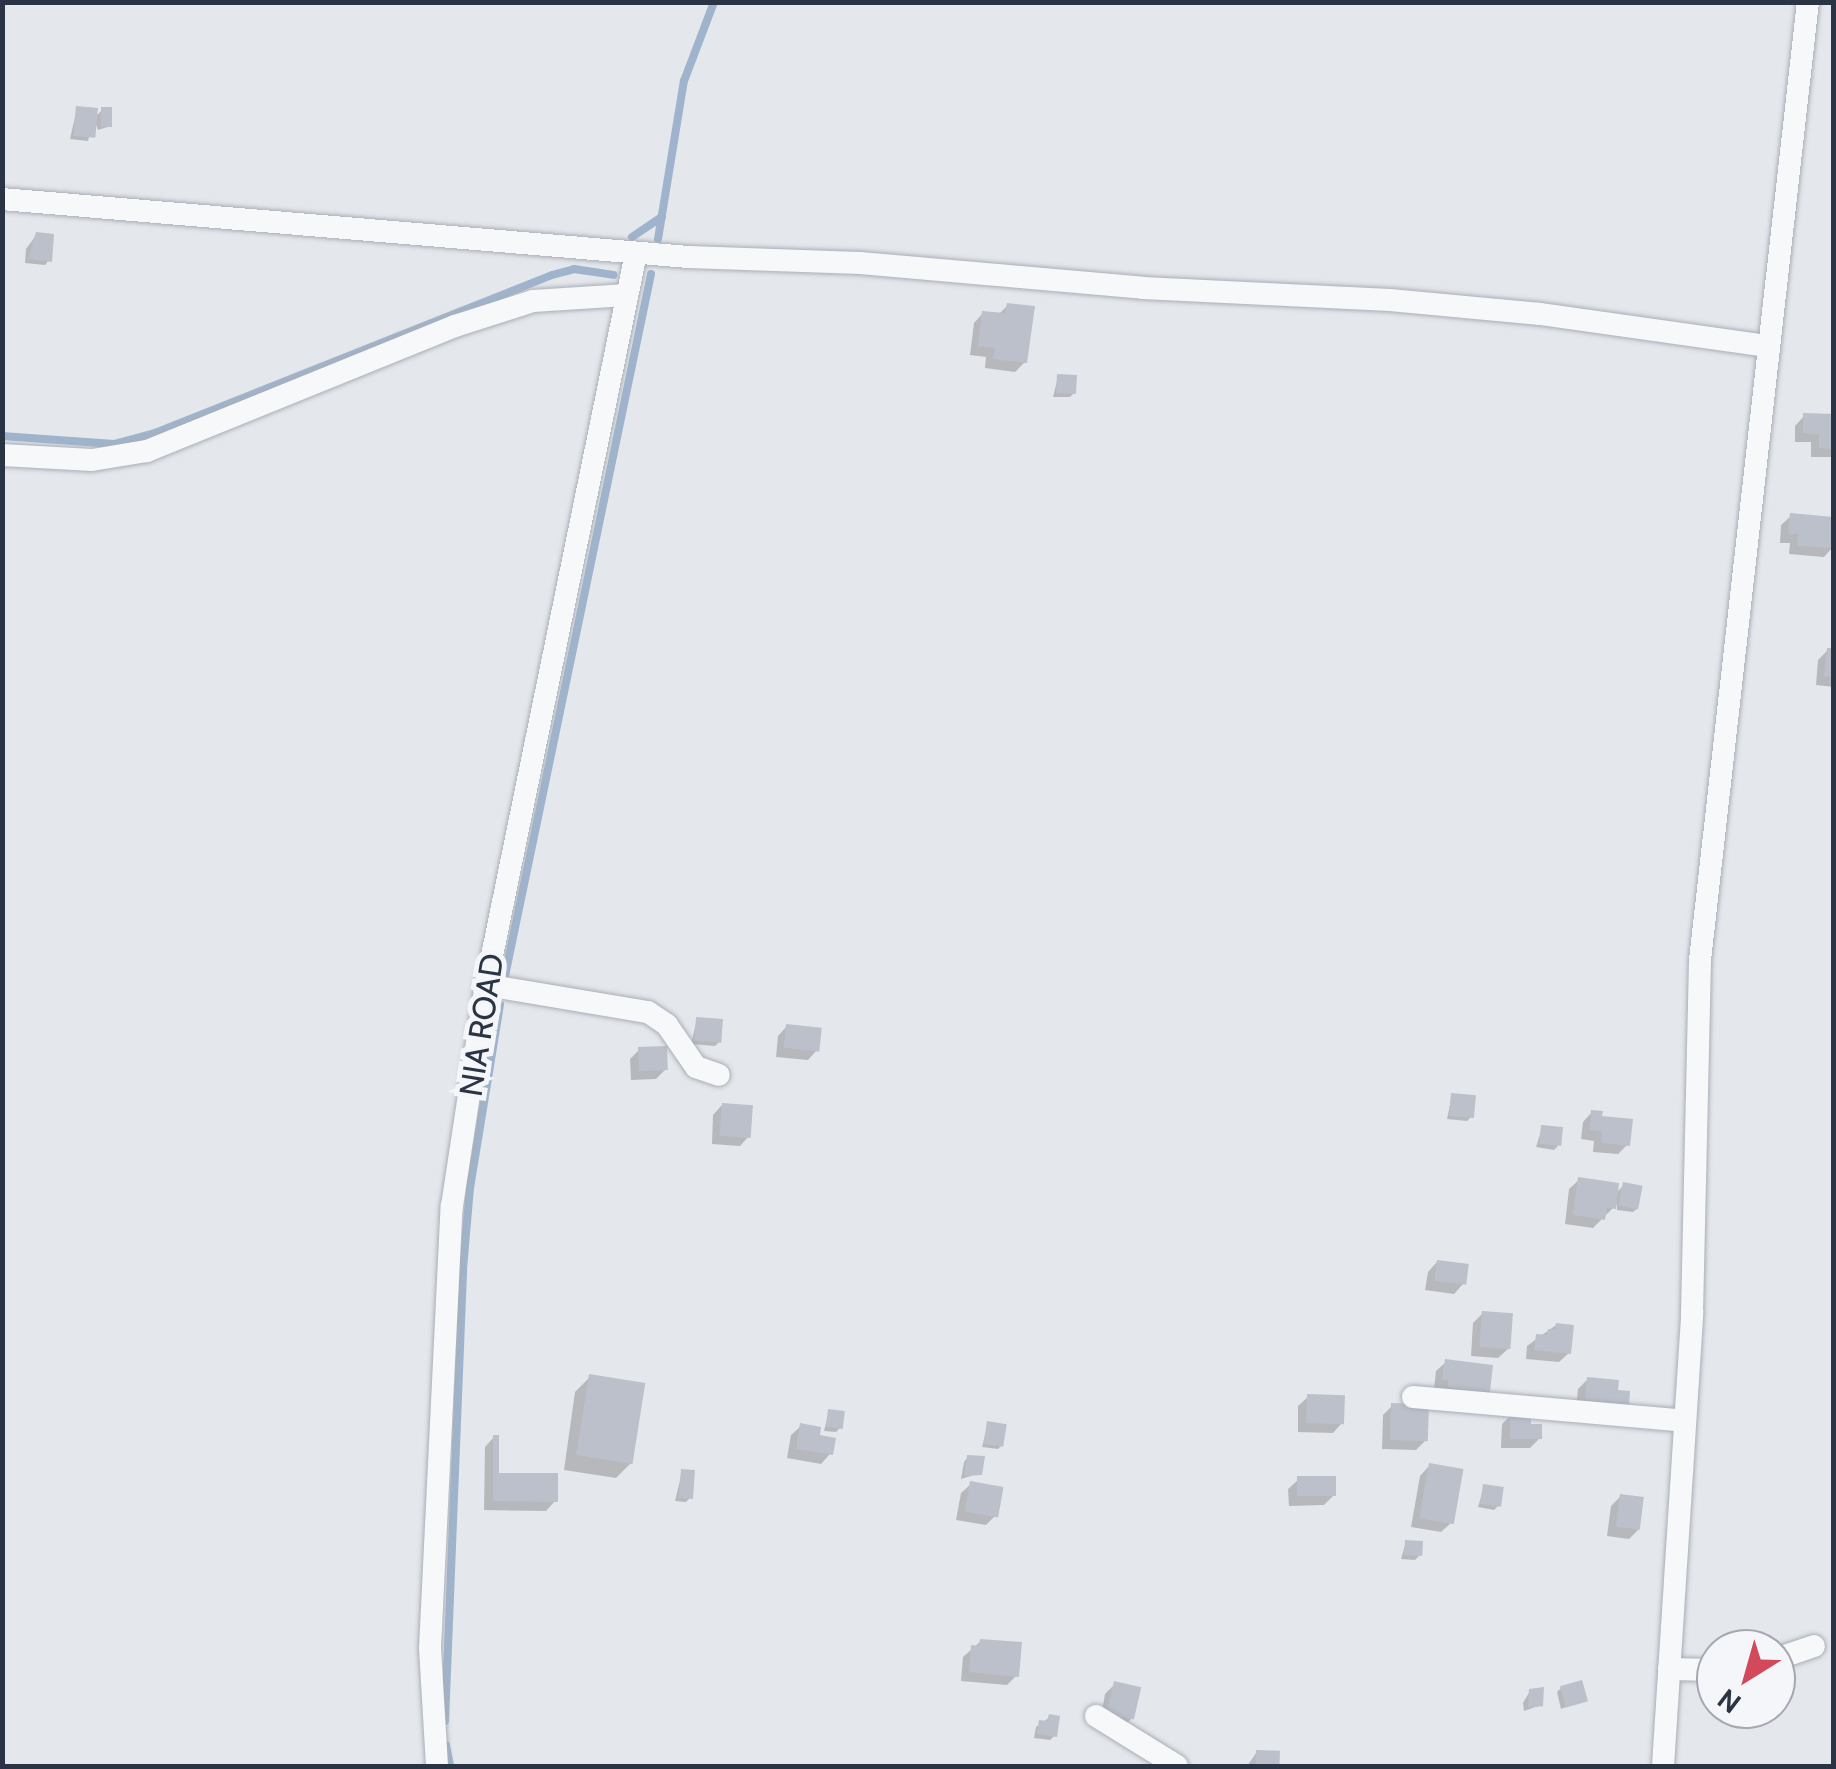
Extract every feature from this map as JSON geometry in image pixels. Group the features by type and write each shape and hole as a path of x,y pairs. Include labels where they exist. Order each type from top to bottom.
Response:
{"street":[{"path":"1664,1766 1685,1421 1700,960 1808,2"},
{"path":"2,200 636,253 860,264 1142,288 1390,300 1540,314 1768,346"},
{"name":"NIA ROAD","path":"437,1766 430,1648 452,1206 486,985 636,253"},
{"path":"2,454 92,460 147,451 517,306 566,297 626,295"},
{"path":"486,985 648,1012 667,1024 696,1066 719,1074"},
{"path":"1412,1397 1685,1421"},
{"path":"1796,1652 1814,1646"},
{"path":"1669,1670 1696,1670"},
{"path":"1096,1716 1177,1766"}],"building":[{"path":"76,106 98,108 95,138 73,136"},
{"path":"101,107 112,107 112,127 101,127"},
{"path":"36,232 54,234 52,262 28,259"},
{"path":"1007,303 1035,306 1027,363 993,359 995,348 978,346 982,311 1005,313"},
{"path":"1057,374 1077,375 1076,394 1056,393"},
{"path":"1803,413 1834,414 1834,449 1819,448 1819,434 1803,433"},
{"path":"1790,513 1834,517 1834,548 1797,546 1798,534 1788,534"},
{"path":"1827,648 1834,648 1834,677 1824,676"},
{"path":"696,1017 723,1019 721,1043 694,1041"},
{"path":"786,1024 822,1028 819,1052 783,1048"},
{"path":"667,1046 668,1070 639,1071 638,1047"},
{"path":"1451,1093 1476,1095 1474,1118 1449,1116"},
{"path":"722,1103 753,1105 751,1138 720,1136"},
{"path":"1591,1110 1603,1111 1602,1116 1633,1119 1630,1146 1601,1143 1602,1132 1590,1130"},
{"path":"1541,1125 1563,1127 1561,1146 1539,1144"},
{"path":"1578,1177 1619,1183 1616,1209 1607,1208 1605,1220 1573,1215"},
{"path":"1623,1182 1643,1186 1638,1209 1618,1206"},
{"path":"1437,1260 1469,1264 1466,1285 1434,1281"},
{"path":"1482,1311 1513,1313 1510,1349 1479,1347"},
{"path":"1556,1323 1574,1325 1571,1354 1534,1350 1536,1334 1547,1335 1548,1329 1555,1330"},
{"path":"1445,1359 1493,1365 1489,1401 1465,1399 1466,1390 1448,1387 1448,1380 1442,1380"},
{"path":"589,1374 645,1383 632,1464 576,1455"},
{"path":"1587,1377 1619,1380 1618,1390 1630,1391 1629,1406 1585,1401"},
{"path":"1307,1394 1345,1395 1344,1424 1306,1423"},
{"path":"1391,1403 1429,1404 1428,1441 1390,1440"},
{"path":"828,1409 845,1411 843,1429 826,1427"},
{"path":"1510,1412 1531,1412 1531,1424 1542,1424 1542,1439 1510,1439"},
{"path":"987,1421 1007,1424 1003,1447 983,1444"},
{"path":"800,1423 821,1427 820,1435 836,1438 833,1455 796,1449"},
{"path":"493,1435 499,1435 499,1473 558,1473 558,1502 493,1501"},
{"path":"967,1455 985,1456 982,1475 964,1476"},
{"path":"1429,1463 1463,1469 1454,1524 1419,1518"},
{"path":"681,1469 695,1470 693,1499 679,1498"},
{"path":"1297,1476 1336,1476 1336,1496 1297,1496"},
{"path":"970,1481 1003,1487 998,1517 965,1512"},
{"path":"1483,1484 1504,1487 1501,1507 1480,1504"},
{"path":"1620,1494 1644,1497 1640,1530 1616,1527"},
{"path":"1405,1540 1423,1541 1422,1556 1404,1555"},
{"path":"980,1639 1022,1642 1019,1677 969,1672 971,1645 979,1646"},
{"path":"1582,1680 1588,1701 1566,1707 1560,1686"},
{"path":"1114,1681 1141,1687 1134,1719 1107,1713"},
{"path":"1544,1687 1543,1706 1528,1708 1529,1689"},
{"path":"1049,1714 1060,1716 1057,1737 1037,1734 1039,1720 1047,1721"},
{"path":"1256,1750 1280,1751 1279,1766 1255,1766"}],"waterway":[{"path":"658,239 684,81 714,2"},
{"path":"632,237 662,217"},
{"path":"2,436 114,444 155,433 552,275 574,269 614,275"},
{"path":"505,976 651,274"},
{"path":"445,1721 463,1269 470,1188 500,1004"},
{"path":"446,1745 450,1766"}]}
